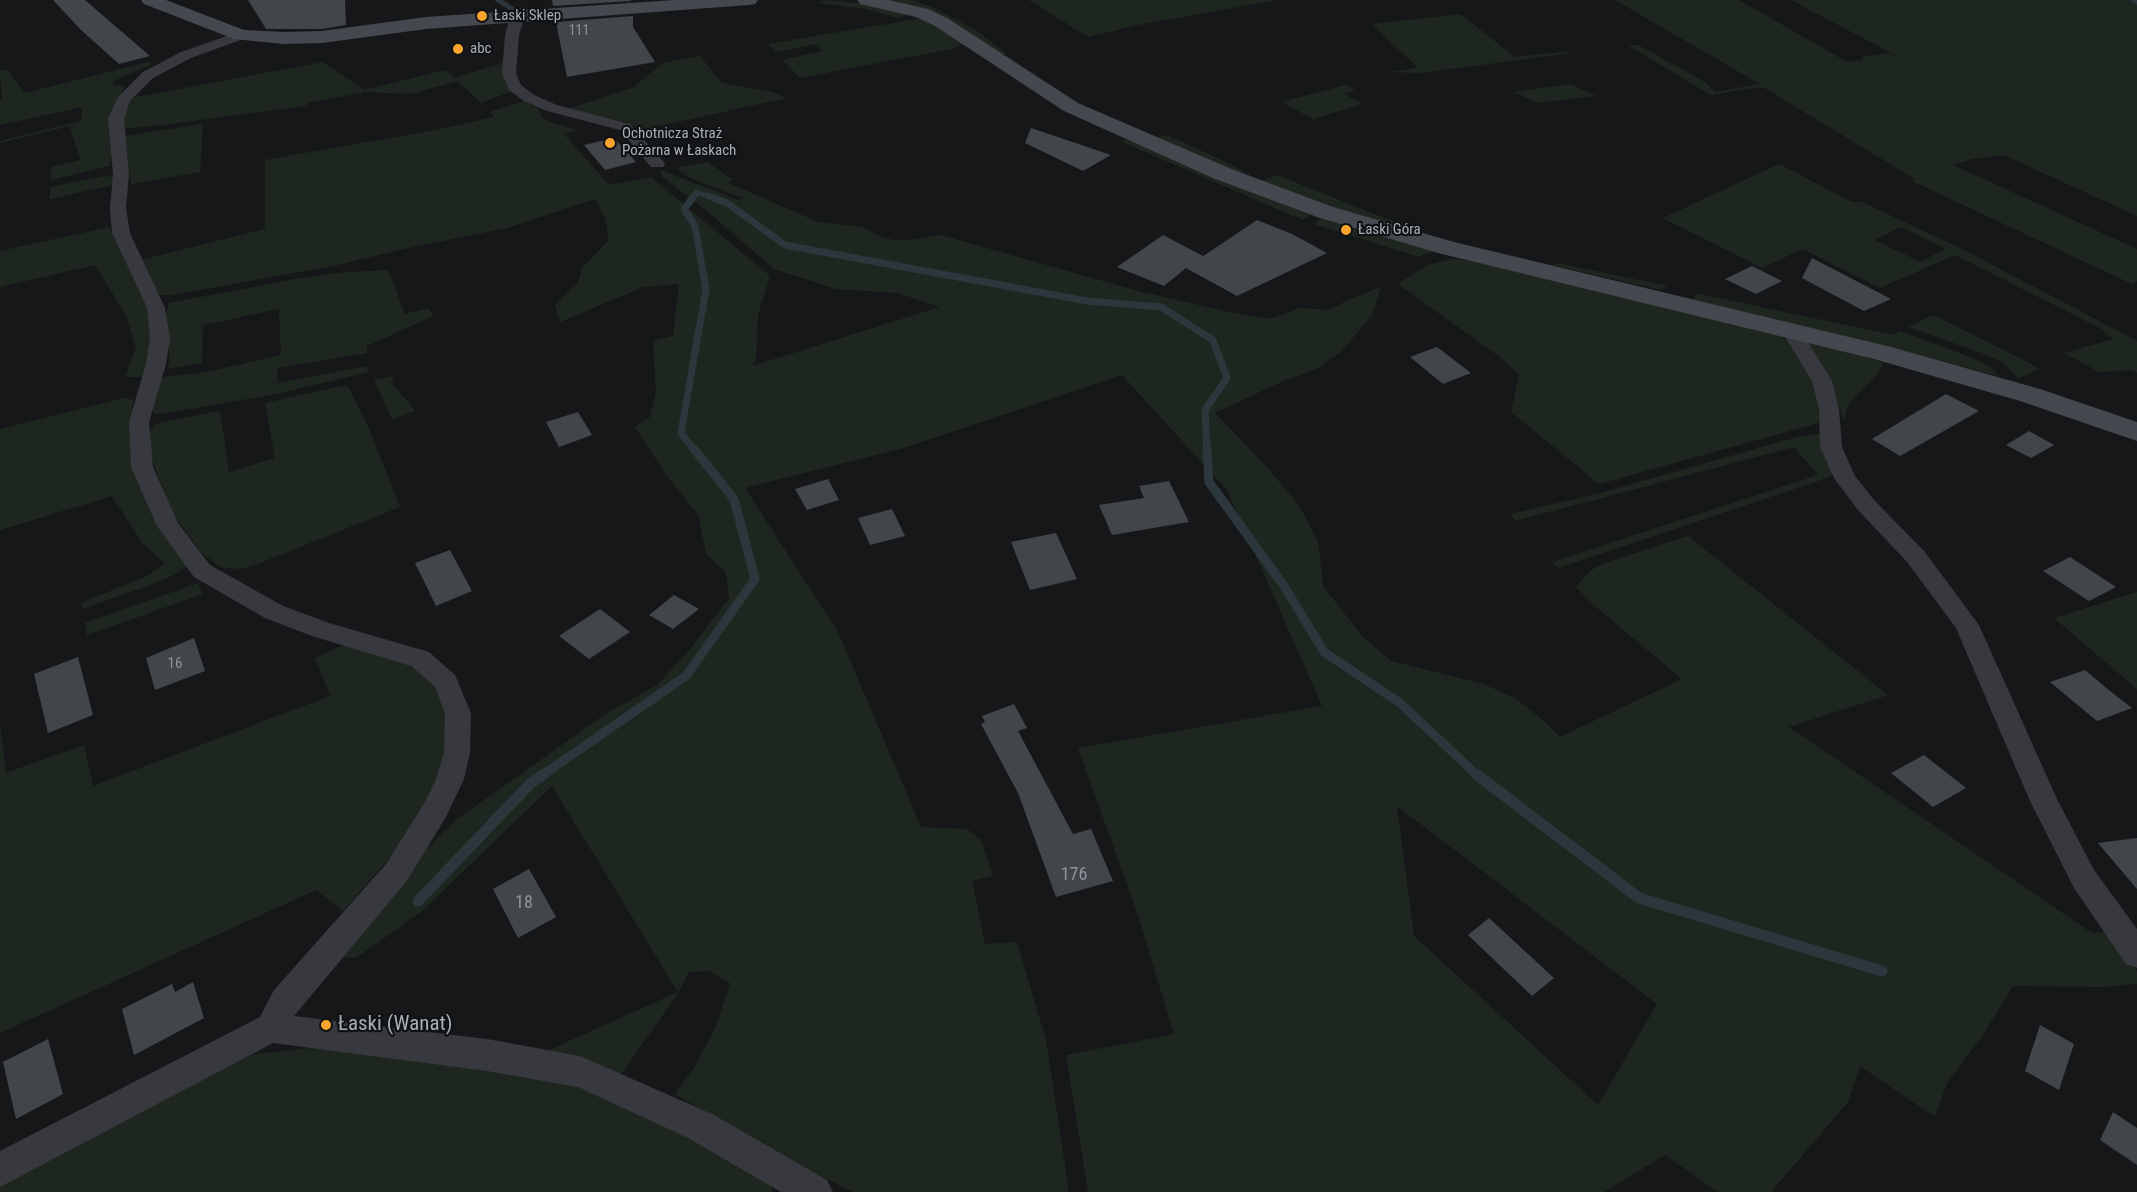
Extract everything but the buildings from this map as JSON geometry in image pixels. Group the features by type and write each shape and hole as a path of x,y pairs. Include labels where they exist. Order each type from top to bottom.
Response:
{"street":[{"path":"150,0 241,35 301,38 426,23 749,0"},
{"path":"866,0 922,13 942,22 1035,86 1071,107 1221,173 1326,212 1447,248 1791,330 1957,373 2030,395 2137,432"},
{"path":"517,18 512,35 509,73 514,87 545,106 604,120 625,128 657,164"},
{"path":"241,35 186,55 148,75 123,100 117,119 120,174 118,208 121,233 156,308 160,338 156,364 139,423 142,467 168,526 202,571 274,612 321,630 420,659 446,682 459,713 457,753 450,779 418,840 372,903 285,1000 272,1028"},
{"path":"1791,330 1822,381 1829,409 1831,447 1845,478 1866,506 1916,557 1967,625 2044,801 2084,879 2137,954"},
{"path":"0,1170 272,1028 487,1055 580,1072 700,1126 815,1192"}],"shaded area":[{"path":"827,0 875,5 909,15 898,18 866,9 817,3"},
{"path":"890,0 912,0 934,8 977,31 1007,54 1002,54 946,19 924,9"},
{"path":"1029,0 1277,0 1138,25 1088,37"},
{"path":"1615,0 1739,0 1847,62 1888,53 1897,56 1791,0 2137,0 2137,216 2004,155 1972,159 1953,165 2137,249 2137,281 2132,284 1912,181 1915,179 1763,87 1710,95 1628,45 1638,45 1705,82 1715,92 1760,84"},
{"path":"1460,14 1515,57 1559,52 1573,53 1419,73 1391,72 1418,68 1372,24"},
{"path":"923,18 964,44 951,49 800,78 783,60 822,51 815,44 776,52 768,44"},
{"path":"700,56 722,83 773,92 786,98 641,130 626,122 569,109 634,87 663,63"},
{"path":"148,62 152,64 116,80 112,85 124,88 112,113 112,154 109,166 51,180 51,167 80,160 70,126 0,143 0,141 81,121 82,107 0,125 0,100 2,99 0,71 8,70 25,93"},
{"path":"323,62 364,90 445,70 455,78 506,62 512,91 481,103 458,81 411,94 366,92 308,103 305,106 162,125 129,128 123,126 125,108 131,98"},
{"path":"1571,84 1596,96 1537,103 1514,92"},
{"path":"1346,85 1355,89 1344,94 1363,104 1313,119 1282,102"},
{"path":"524,101 539,109 541,117 547,121 577,130 564,134 609,185 651,177 770,276 758,314 756,359 752,366 940,307 898,293 836,289 774,269 707,211 663,177 660,170 738,200 743,198 692,179 676,168 708,162 733,180 726,182 818,222 864,227 878,236 894,240 941,235 1138,291 1229,312 1271,319 1300,308 1330,310 1381,287 1372,315 1342,351 1315,370 1285,380 1215,413 1265,465 1298,504 1318,541 1323,586 1362,636 1391,661 1483,684 1515,698 1560,737 1682,679 1596,607 1576,587 1588,573 1599,565 1688,536 1888,695 1789,727 2092,933 2112,932 2137,972 2137,984 2103,987 2013,986 1981,1038 1947,1083 1935,1117 1860,1066 1848,1102 1771,1192 1718,1192 1665,1155 1604,1192 1088,1192 1066,1055 1174,1034 1137,912 1078,748 1322,706 1227,490 1122,375 907,447 745,488 838,632 921,827 967,829 981,840 993,876 972,881 985,944 1017,942 1046,1040 1069,1192 854,1192 785,1159 675,1094 697,1063 717,1024 730,983 709,971 689,972 678,993 620,1076 547,1051 678,992 552,786 422,911 356,958 336,957 423,852 456,820 604,715 657,685 686,654 729,599 726,572 706,554 698,514 667,476 635,427 650,417 656,392 653,341 673,336 679,284 643,287 560,322 555,305 578,283 582,268 609,240 605,218 595,199 507,228 338,265 172,295 155,292 141,260 265,229 265,160 436,130 494,117 490,112","holes":["1397,806 1657,1004 1598,1105 1414,936"]},
{"path":"203,124 200,172 131,184 125,136"},
{"path":"1167,135 1245,171 1238,173 1157,138"},
{"path":"1120,141 1135,142 1310,215 1303,220"},
{"path":"1779,164 1852,202 1862,202 1966,251 2137,341 2137,373 2132,370 2099,372 2064,353 2113,339 2100,328 1955,255 1880,288 1803,249 1762,268 1663,218","holes":["1901,227 1945,249 1921,262 1874,240"]},
{"path":"1277,175 1384,218 1416,228 1412,231 1352,215 1263,181"},
{"path":"104,176 114,177 113,185 50,199 50,187"},
{"path":"1321,219 1328,219 1430,249 1432,252 1419,257 1314,224"},
{"path":"109,227 150,315 151,348 143,377 125,377 136,348 127,317 95,265 0,287 0,251"},
{"path":"1451,259 1465,260 1777,333 1788,341 1806,369 1819,398 1822,419 1818,423 1599,484 1511,412 1519,375 1500,357 1398,284 1427,265"},
{"path":"1558,263 1667,286 1661,290 1553,265"},
{"path":"388,270 405,314 429,308 433,316 367,346 367,353 278,368 277,383 368,366 369,372 276,394 154,414 151,406 153,395 163,377 202,373 281,355 279,309 203,325 202,363 167,369 170,363 165,318 169,303 335,273"},
{"path":"1695,293 1893,335 1900,331 1975,359 1991,368 1999,376 1695,300"},
{"path":"1933,315 2039,369 2018,379 2004,363 1908,327"},
{"path":"1809,342 1820,342 1884,363 1877,374 1848,405 1844,420 1834,392 1808,346"},
{"path":"392,376 393,384 415,411 392,419 374,380"},
{"path":"347,385 368,426 400,507 255,565 240,569 220,567 201,552 172,512 150,454 150,431 162,422 220,411 229,472 275,458 265,403"},
{"path":"124,398 133,400 130,435 190,564 174,575 82,609 81,603 147,576 165,563 143,544 112,496 0,530 0,429"},
{"path":"1820,434 1834,473 1830,477 1558,568 1552,562 1818,475 1794,447 1515,521 1511,514 1604,492 1801,436"},
{"path":"198,583 203,594 87,635 85,623"},
{"path":"2137,592 2137,689 2054,618"},
{"path":"346,644 404,661 438,686 448,715 447,750 430,795 404,841 343,911 316,890 0,1033 0,723 6,773 84,745 93,786 330,696 315,658"},
{"path":"312,1048 507,1069 589,1089 690,1136 771,1180 772,1192 0,1192 0,1181 220,1067 255,1054"}],"waterway":[{"path":"498,0 514,10 530,12"},
{"path":"696,192 713,198"},
{"path":"693,198 697,193"},
{"path":"694,196 684,209 695,226 706,289 681,433 695,451"},
{"path":"708,196 727,203 785,245 1087,301 1161,307 1213,340 1227,378 1205,410 1207,451"},
{"path":"541,776 686,676 755,579 734,499 694,449"},
{"path":"1207,449 1209,482 1284,586 1324,652 1400,703 1478,776"},
{"path":"418,901 531,783 544,774"},
{"path":"1476,774 1639,898 1882,971"}],"place":[{"name":"Łaski Sklep","path":"482,16"},
{"name":"abc","path":"458,49"},
{"name":"Ochotnicza Straż Pożarna w Łaskach","path":"610,143"},
{"name":"Łaski Góra","path":"1346,230"},
{"name":"Łaski (Wanat)","path":"326,1025"}]}
